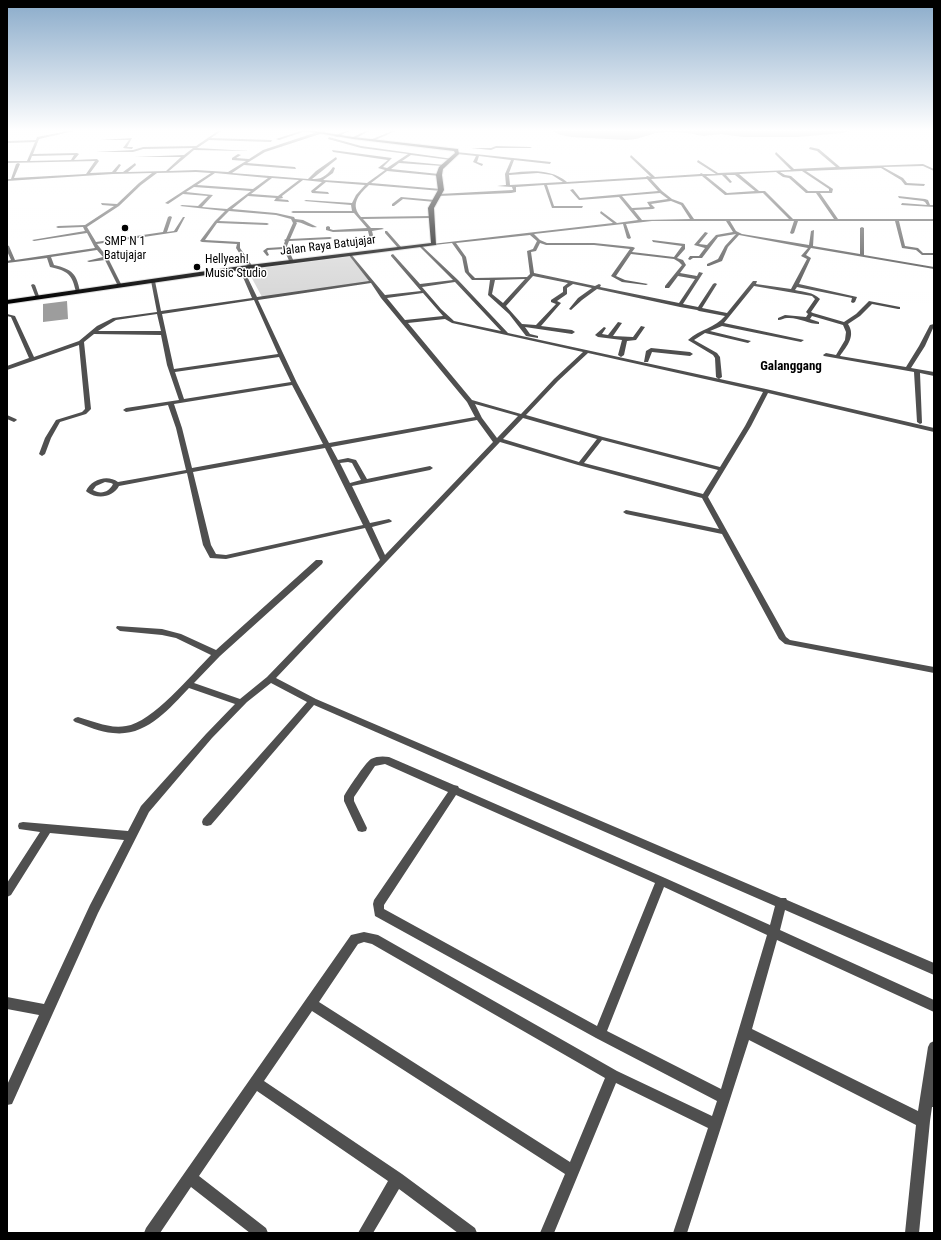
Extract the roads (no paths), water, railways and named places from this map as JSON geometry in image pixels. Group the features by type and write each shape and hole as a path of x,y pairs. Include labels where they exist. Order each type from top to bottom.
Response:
{"highway":[{"path":"434,244 430,208 436,201 440,192 440,187"},
{"name":"Jalan Raya Batujajar","path":"7,302 241,268 434,244"}],"street":[{"path":"58,227 85,226 118,205 137,187"},
{"path":"167,203 193,187"},
{"path":"207,187 255,190"},
{"path":"251,267 238,248 239,244 202,241 216,222 228,210 259,187"},
{"path":"278,197 292,187"},
{"path":"318,187 312,192 328,193"},
{"path":"365,187 355,202 353,208 372,231 372,239"},
{"path":"393,187 440,192 484,194 513,192 514,187"},
{"path":"484,187 484,194"},
{"path":"546,187 553,208 582,207"},
{"path":"656,187 673,200 682,204 693,220"},
{"path":"717,187 726,194 764,192 794,220"},
{"path":"752,187 758,192"},
{"path":"801,187 806,191 829,192 831,190 827,187"},
{"path":"572,190 578,198 661,192"},
{"path":"184,192 211,195 199,207"},
{"path":"817,192 837,220"},
{"path":"248,195 291,198 287,202"},
{"path":"620,196 642,221"},
{"path":"899,197 926,200 928,206"},
{"path":"176,198 184,198"},
{"path":"316,198 355,202"},
{"path":"393,205 402,198 436,201"},
{"path":"192,199 207,200"},
{"path":"632,209 653,208 647,203 673,200"},
{"path":"306,201 355,202"},
{"path":"102,204 118,205"},
{"path":"902,204 934,206"},
{"path":"182,206 276,214 315,226"},
{"path":"276,214 280,209"},
{"path":"293,212 355,212"},
{"path":"601,212 616,224"},
{"path":"165,233 170,217"},
{"path":"360,218 431,217"},
{"path":"94,243 174,232 184,218"},
{"path":"292,262 285,248 286,240 295,223 293,220"},
{"path":"727,220 737,233"},
{"path":"792,233 794,220"},
{"path":"434,244 642,221 934,220"},
{"path":"897,221 903,247 917,250 922,254 934,254"},
{"path":"216,222 268,224"},
{"path":"624,223 629,238"},
{"path":"85,226 94,243 106,258 120,286"},
{"path":"328,227 328,230 330,231 382,228"},
{"path":"862,228 862,254"},
{"path":"792,291 808,258 803,255 811,246 813,230"},
{"path":"34,240 87,232"},
{"path":"386,232 400,248"},
{"path":"531,233 539,241 550,245 597,244 633,248 632,252"},
{"path":"706,233 696,245 709,247"},
{"path":"709,265 720,260 726,247 737,233"},
{"path":"690,259 692,257 700,257 717,236 737,233 934,268"},
{"path":"286,240 330,238"},
{"path":"504,305 530,276 529,251 535,250 539,241"},
{"path":"453,242 464,257 466,271 473,279 530,276 573,282 728,315"},
{"path":"833,249 837,242"},
{"path":"652,243 683,244 683,250 675,258"},
{"path":"7,246 13,261"},
{"path":"421,246 507,334"},
{"path":"266,254 266,249 285,248"},
{"path":"7,262 98,249"},
{"path":"632,252 675,258 681,261 684,265 667,287"},
{"path":"632,252 618,268 614,276 624,281 646,284"},
{"path":"350,254 470,401 478,418 498,442 705,496 785,641 934,670"},
{"path":"921,265 922,254"},
{"path":"393,255 423,292 452,322 766,391 934,430"},
{"path":"48,256 52,266 62,267 70,272 76,282 78,292"},
{"path":"89,261 106,258"},
{"path":"241,268 280,355 300,392 326,447 348,485 384,560"},
{"path":"677,274 700,276 680,306"},
{"path":"494,278 489,292 504,305 530,336 934,424"},
{"path":"153,281 160,312 162,333 172,371 182,400"},
{"path":"418,286 456,281"},
{"path":"7,368 81,342 105,323 115,319 372,282"},
{"path":"537,327 560,303 553,301 564,293 565,286 573,282"},
{"path":"571,309 601,283"},
{"path":"719,377 719,359 717,356 691,341 698,335 721,324 754,283 817,297 818,299 808,312 811,314"},
{"path":"699,310 715,284"},
{"path":"33,285 38,298"},
{"path":"796,285 855,297 853,302"},
{"path":"383,296 423,292"},
{"path":"845,324 858,315 871,302 898,308"},
{"path":"806,319 811,314"},
{"path":"811,314 845,324 850,329 850,334 837,357"},
{"path":"7,315 13,316 32,359"},
{"path":"780,319 785,316 806,319 817,323"},
{"path":"404,322 446,317"},
{"path":"610,337 620,323"},
{"path":"721,324 801,340"},
{"path":"522,325 572,332"},
{"path":"907,370 922,346 932,325 934,325"},
{"path":"604,328 598,335 634,339 643,327"},
{"path":"94,332 162,333"},
{"path":"706,332 748,341"},
{"path":"621,355 625,339"},
{"path":"42,454 48,438 58,421 84,413 88,409 81,342"},
{"path":"646,361 649,351 651,350 690,354"},
{"path":"7,1099 94,908 145,809 207,738 241,704 270,679 556,380 587,351"},
{"path":"172,371 280,355"},
{"path":"826,355 934,374"},
{"path":"917,371 920,422"},
{"path":"126,410 294,383"},
{"path":"705,496 748,426 766,391"},
{"path":"470,401 601,438 722,469"},
{"path":"170,402 179,428 208,545 213,556 226,557 389,521"},
{"path":"7,417 14,420"},
{"path":"117,484 478,418"},
{"path":"580,464 601,438"},
{"path":"335,462 348,460 354,461 365,482"},
{"path":"348,485 430,468"},
{"path":"626,512 724,532"},
{"path":"78,720 115,730 135,728 149,722 217,654 319,562"},
{"path":"120,628 162,632 178,636 217,654"},
{"path":"270,679 313,701 782,902 934,969"},
{"path":"188,684 241,704"},
{"path":"206,822 313,701"},
{"path":"362,828 349,801 349,796 372,763 386,760 661,882 934,1006"},
{"path":"455,790 378,904 379,912 600,1034 724,1098"},
{"path":"24,826 131,836"},
{"path":"7,892 48,828"},
{"path":"600,1034 661,882"},
{"path":"680,1233 745,1032 782,902"},
{"path":"151,1233 310,1003 355,939 359,937 369,937 612,1075 716,1125"},
{"path":"7,1003 47,1011"},
{"path":"310,1003 572,1170"},
{"path":"745,1032 923,1122"},
{"path":"912,1233 923,1122 930,1099 934,1047"},
{"path":"547,1233 612,1075"},
{"path":"256,1083 397,1179 470,1233"},
{"path":"190,1177 261,1233"},
{"path":"365,1233 397,1179"}],"place":[{"name":"SMP N 1 Batujajar","path":"125,228"},
{"name":"Hellyeah! Music Studio","path":"197,267"}],"district":[{"name":"Galanggang","path":"791,367"}]}
